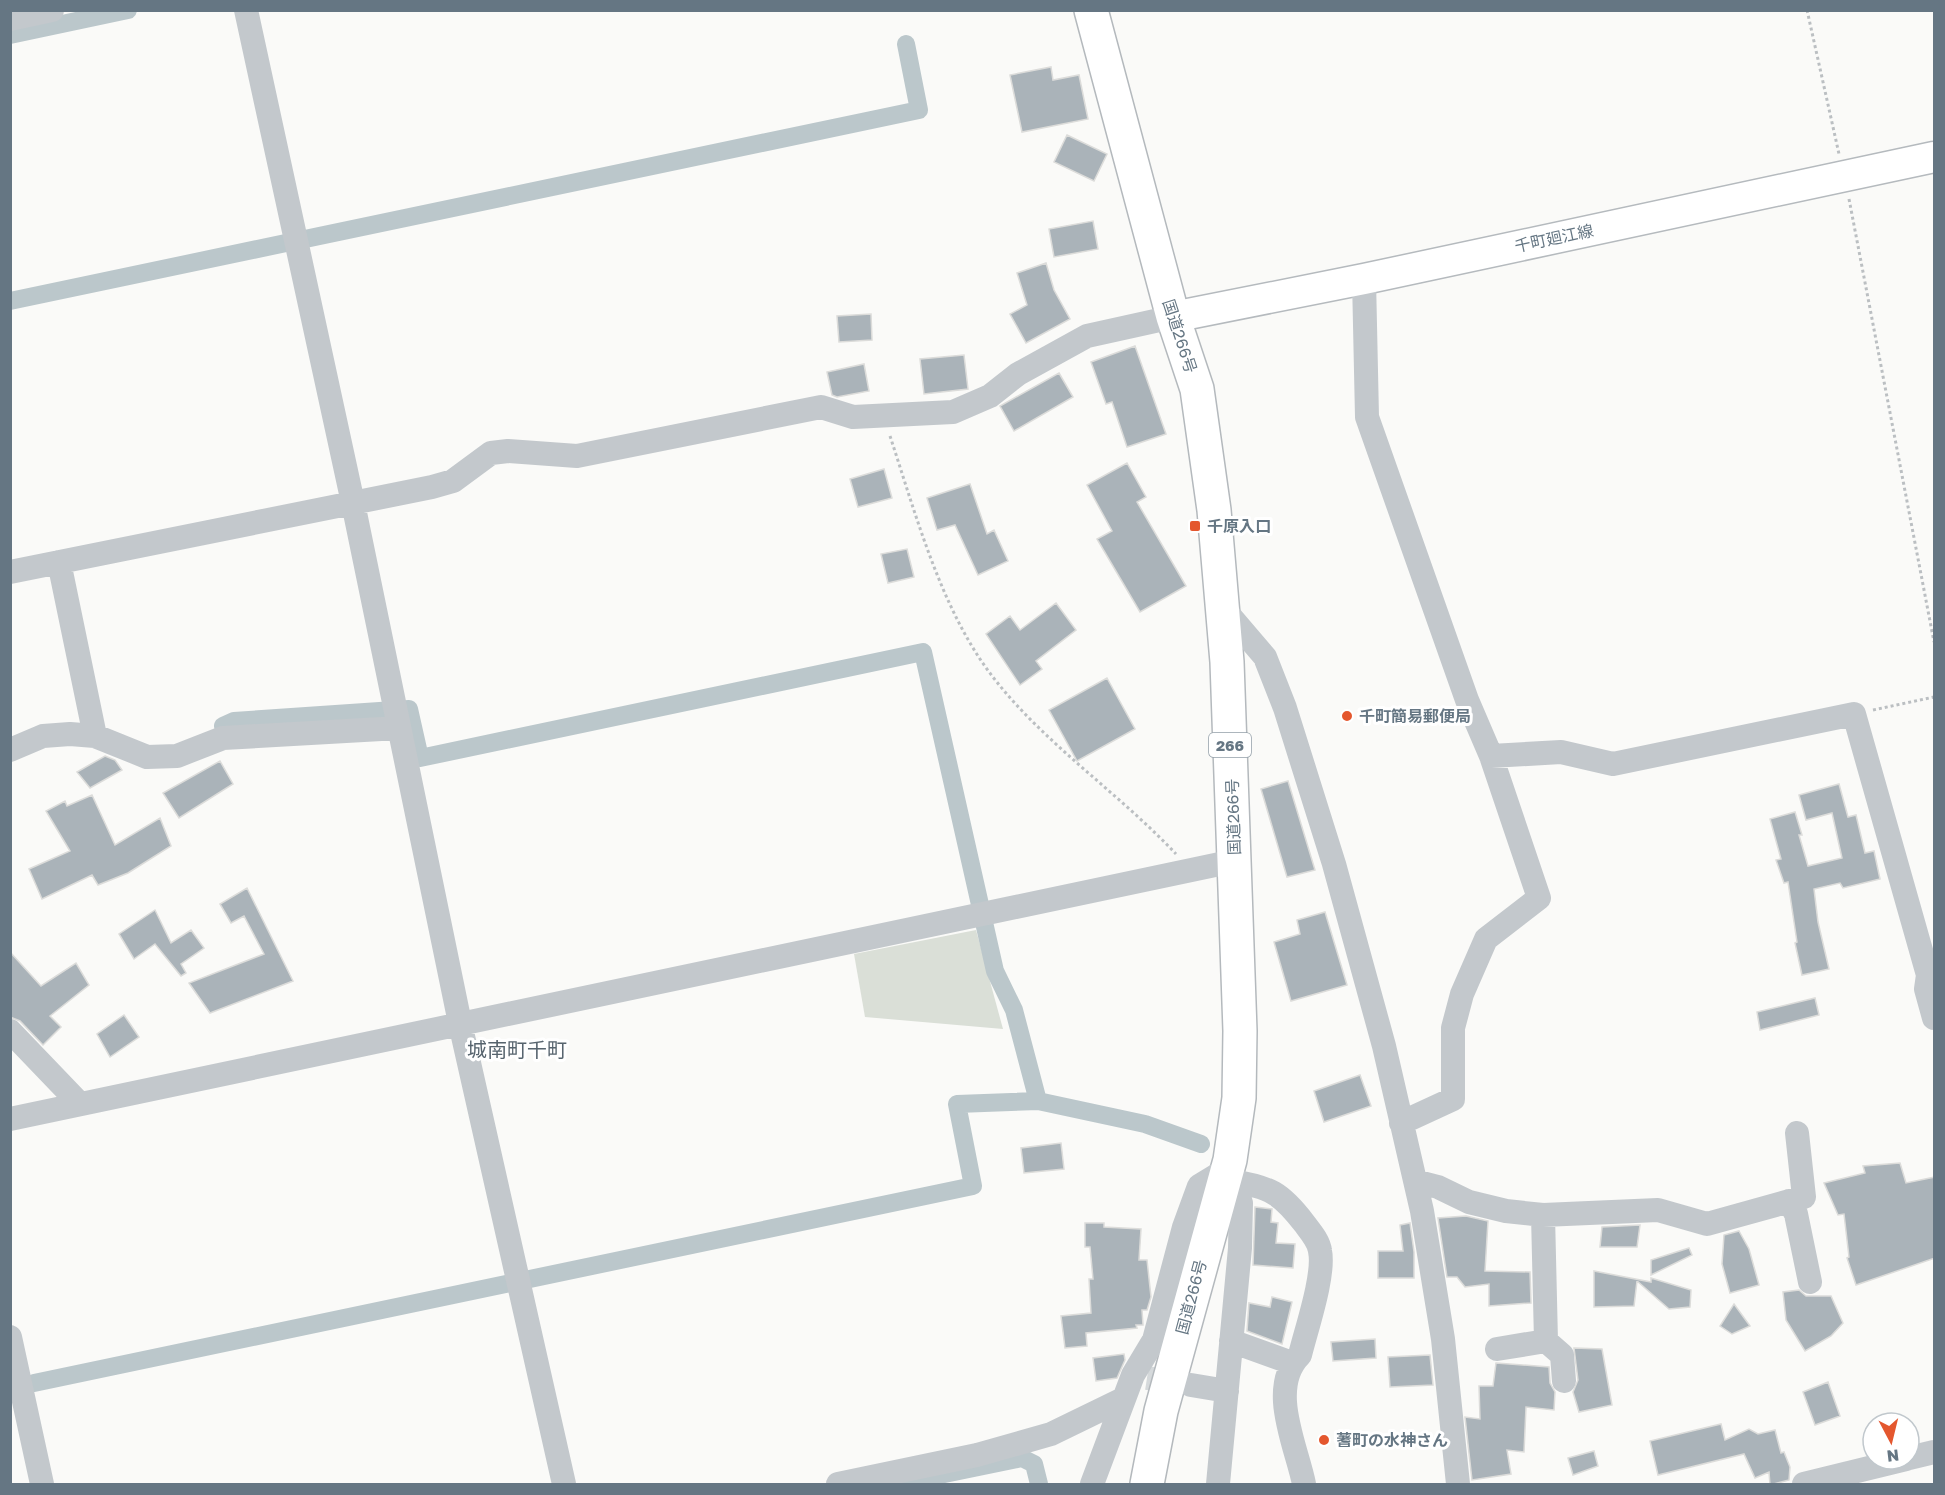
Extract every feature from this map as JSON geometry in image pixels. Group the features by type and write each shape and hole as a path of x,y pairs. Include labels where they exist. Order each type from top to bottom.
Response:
{"highway":[{"name":"国道266号","path":"1091,10 1173,317 1197,389 1214,510 1224,609 1234,861 1240,1031 1239,1098 1230,1175 1161,1411 1147,1485"}],"main road":[{"name":"千町廻江線","path":"1173,317 1364,279 1935,157"}],"street":[{"path":"12,17 52,10"},
{"path":"246,10 353,503 460,1023 564,1485"},
{"path":"1364,279 1367,417 1467,700 1491,756 1539,898 1486,939 1462,994 1453,1028 1454,1099 1401,1123"},
{"path":"10,572 453,481 491,453 508,450 577,456 822,407 853,417 953,412 990,396 1018,374 1087,336 1173,317"},
{"path":"59,562 95,736"},
{"path":"1224,609 1265,657 1285,708 1334,864 1384,1046 1415,1180 1443,1339 1458,1485"},
{"path":"1491,756 1560,752 1613,764 1854,714 1928,975 1926,989 1935,1018"},
{"path":"10,750 43,736 70,734 95,736 147,757 177,756 223,738 399,728"},
{"path":"10,1119 1234,861"},
{"path":"10,1031 80,1104"},
{"path":"1415,1180 1438,1187 1468,1202 1506,1211 1543,1215 1658,1210 1707,1224 1804,1197 1797,1132"},
{"path":"1218,1485 1240,1248 1241,1203 1230,1175"},
{"path":"1092,1485 1123,1399 1140,1377 1155,1340 1184,1227 1199,1186 1230,1175 1280,1194 1306,1226 1320,1250 1321,1268 1300,1355 1289,1366 1285,1418 1304,1485"},
{"path":"1789,1201 1796,1214 1810,1282"},
{"path":"1543,1215 1546,1341 1562,1355 1564,1381"},
{"path":"10,1337 16,1399 42,1485"},
{"path":"1231,1341 1292,1363"},
{"path":"1497,1349 1546,1341"},
{"path":"1191,1385 1227,1391"},
{"path":"838,1485 977,1455 1051,1434 1123,1399"},
{"path":"1804,1485 1861,1471"}],"path":[{"path":"1807,10 1844,176 1935,642"},
{"path":"884,417 950,604 980,659 1022,709 1155,832 1189,869"},
{"path":"1854,714 1935,697"}],"shaded area":[{"path":"976,930 1003,1029 865,1017 854,954"}],"building":[{"path":"1051,67 1053,80 1079,75 1088,119 1022,132 1010,75"},
{"path":"1067,135 1107,154 1094,181 1054,162"},
{"path":"1093,221 1098,249 1054,257 1049,229"},
{"path":"1046,263 1054,290 1070,319 1026,343 1010,314 1027,305 1017,273"},
{"path":"871,314 872,340 839,342 837,316"},
{"path":"1135,346 1166,434 1127,447 1112,402 1106,404 1091,362"},
{"path":"964,355 968,389 924,394 920,359"},
{"path":"864,364 869,391 837,397 832,395 827,372"},
{"path":"1059,373 1073,397 1014,431 1000,406"},
{"path":"1127,463 1146,497 1137,502 1186,586 1140,612 1097,539 1112,531 1087,485"},
{"path":"884,469 892,498 858,507 850,479"},
{"path":"970,484 987,534 994,530 1008,561 978,575 955,525 937,530 927,498"},
{"path":"907,549 914,577 888,583 881,554"},
{"path":"1056,603 1076,630 1036,661 1042,669 1020,685 986,634 1010,616 1020,630"},
{"path":"1107,678 1135,729 1077,761 1049,710"},
{"path":"105,756 115,760 122,770 90,788 77,772"},
{"path":"220,761 233,784 179,818 163,793"},
{"path":"1288,781 1315,870 1287,877 1261,789"},
{"path":"1839,784 1848,817 1856,815 1865,853 1874,851 1880,879 1843,888 1840,883 1814,889 1818,922 1829,969 1802,975 1795,943 1797,942 1788,882 1784,883 1776,860 1781,859 1770,819 1795,812 1808,866 1842,858 1832,813 1806,820 1799,795"},
{"path":"92,795 115,845 160,818 171,846 128,873 98,885 92,875 42,899 29,869 70,851 46,811 65,801 67,806"},
{"path":"247,888 293,981 210,1013 189,983 264,954 244,916 231,923 220,904"},
{"path":"155,910 171,943 191,930 204,948 181,964 186,973 181,976 155,944 134,959 119,934"},
{"path":"1325,912 1347,985 1291,1001 1274,942 1300,934 1297,920"},
{"path":"10,952 41,986 76,963 89,985 50,1016 61,1027 43,1045 20,1021 10,1017"},
{"path":"1815,998 1819,1015 1760,1030 1757,1012"},
{"path":"124,1015 139,1037 110,1057 97,1034"},
{"path":"1360,1075 1371,1106 1324,1122 1314,1091"},
{"path":"1061,1143 1064,1169 1024,1173 1021,1148"},
{"path":"1900,1163 1906,1183 1935,1177 1935,1258 1856,1285 1847,1258 1849,1257 1844,1214 1838,1215 1824,1183 1865,1173 1863,1166"},
{"path":"1255,1207 1272,1209 1271,1222 1278,1223 1276,1243 1295,1244 1293,1268 1253,1265"},
{"path":"1466,1216 1488,1221 1485,1271 1530,1272 1531,1303 1489,1306 1489,1284 1465,1287 1457,1277 1447,1277 1438,1218"},
{"path":"1085,1223 1104,1223 1104,1227 1141,1229 1139,1260 1147,1260 1151,1297 1147,1310 1142,1310 1143,1325 1136,1325 1137,1328 1086,1333 1087,1346 1065,1348 1061,1316 1091,1313 1089,1279 1093,1279 1090,1247 1085,1247"},
{"path":"1410,1223 1414,1252 1414,1278 1378,1278 1378,1251 1403,1251 1400,1225"},
{"path":"1640,1225 1637,1247 1600,1247 1602,1227"},
{"path":"1739,1231 1749,1249 1759,1285 1730,1293 1722,1264 1724,1235"},
{"path":"1689,1248 1692,1255 1651,1275 1651,1260"},
{"path":"1594,1271 1651,1282 1651,1278 1691,1290 1690,1307 1669,1309 1637,1281 1634,1306 1594,1307"},
{"path":"1799,1290 1806,1296 1831,1296 1843,1323 1831,1336 1805,1351 1786,1320 1783,1292"},
{"path":"1272,1297 1292,1302 1282,1344 1247,1331 1249,1303 1270,1307"},
{"path":"1734,1304 1750,1326 1732,1334 1720,1326"},
{"path":"1375,1339 1376,1358 1333,1361 1331,1342"},
{"path":"1574,1348 1602,1349 1612,1405 1579,1412 1573,1392 1578,1380"},
{"path":"1124,1354 1125,1360 1117,1378 1096,1381 1093,1358"},
{"path":"1430,1355 1433,1385 1390,1387 1388,1357"},
{"path":"1496,1363 1549,1367 1550,1383 1555,1392 1554,1410 1526,1407 1524,1452 1507,1450 1511,1474 1472,1480 1465,1417 1480,1419 1479,1386 1493,1386"},
{"path":"1828,1382 1840,1416 1815,1425 1803,1392"},
{"path":"1721,1424 1725,1440 1749,1429 1758,1434 1775,1430 1781,1453 1784,1452 1790,1467 1789,1480 1770,1485 1769,1472 1755,1478 1744,1454 1658,1475 1650,1441"},
{"path":"1594,1451 1598,1466 1573,1475 1568,1458"}],"waterway":[{"path":"10,35 128,10"},
{"path":"10,301 919,110 906,44"},
{"path":"223,726 234,721 409,709 420,758 923,652 995,971 1014,1010 1038,1101"},
{"path":"34,1383 973,1186 957,1104 1038,1101 1145,1124 1201,1144"},
{"path":"896,1484 1022,1458 1034,1464 1039,1484"}],"tunnel":[{"path":"1147,1378 1185,1384"}],"place":[{"name":"千原入口","path":"1195,526"},
{"name":"千町簡易郵便局","path":"1347,716"},
{"name":"蓍町の水神さん","path":"1324,1440"}],"district":[{"name":"城南町千町","path":"517,1049"}]}
